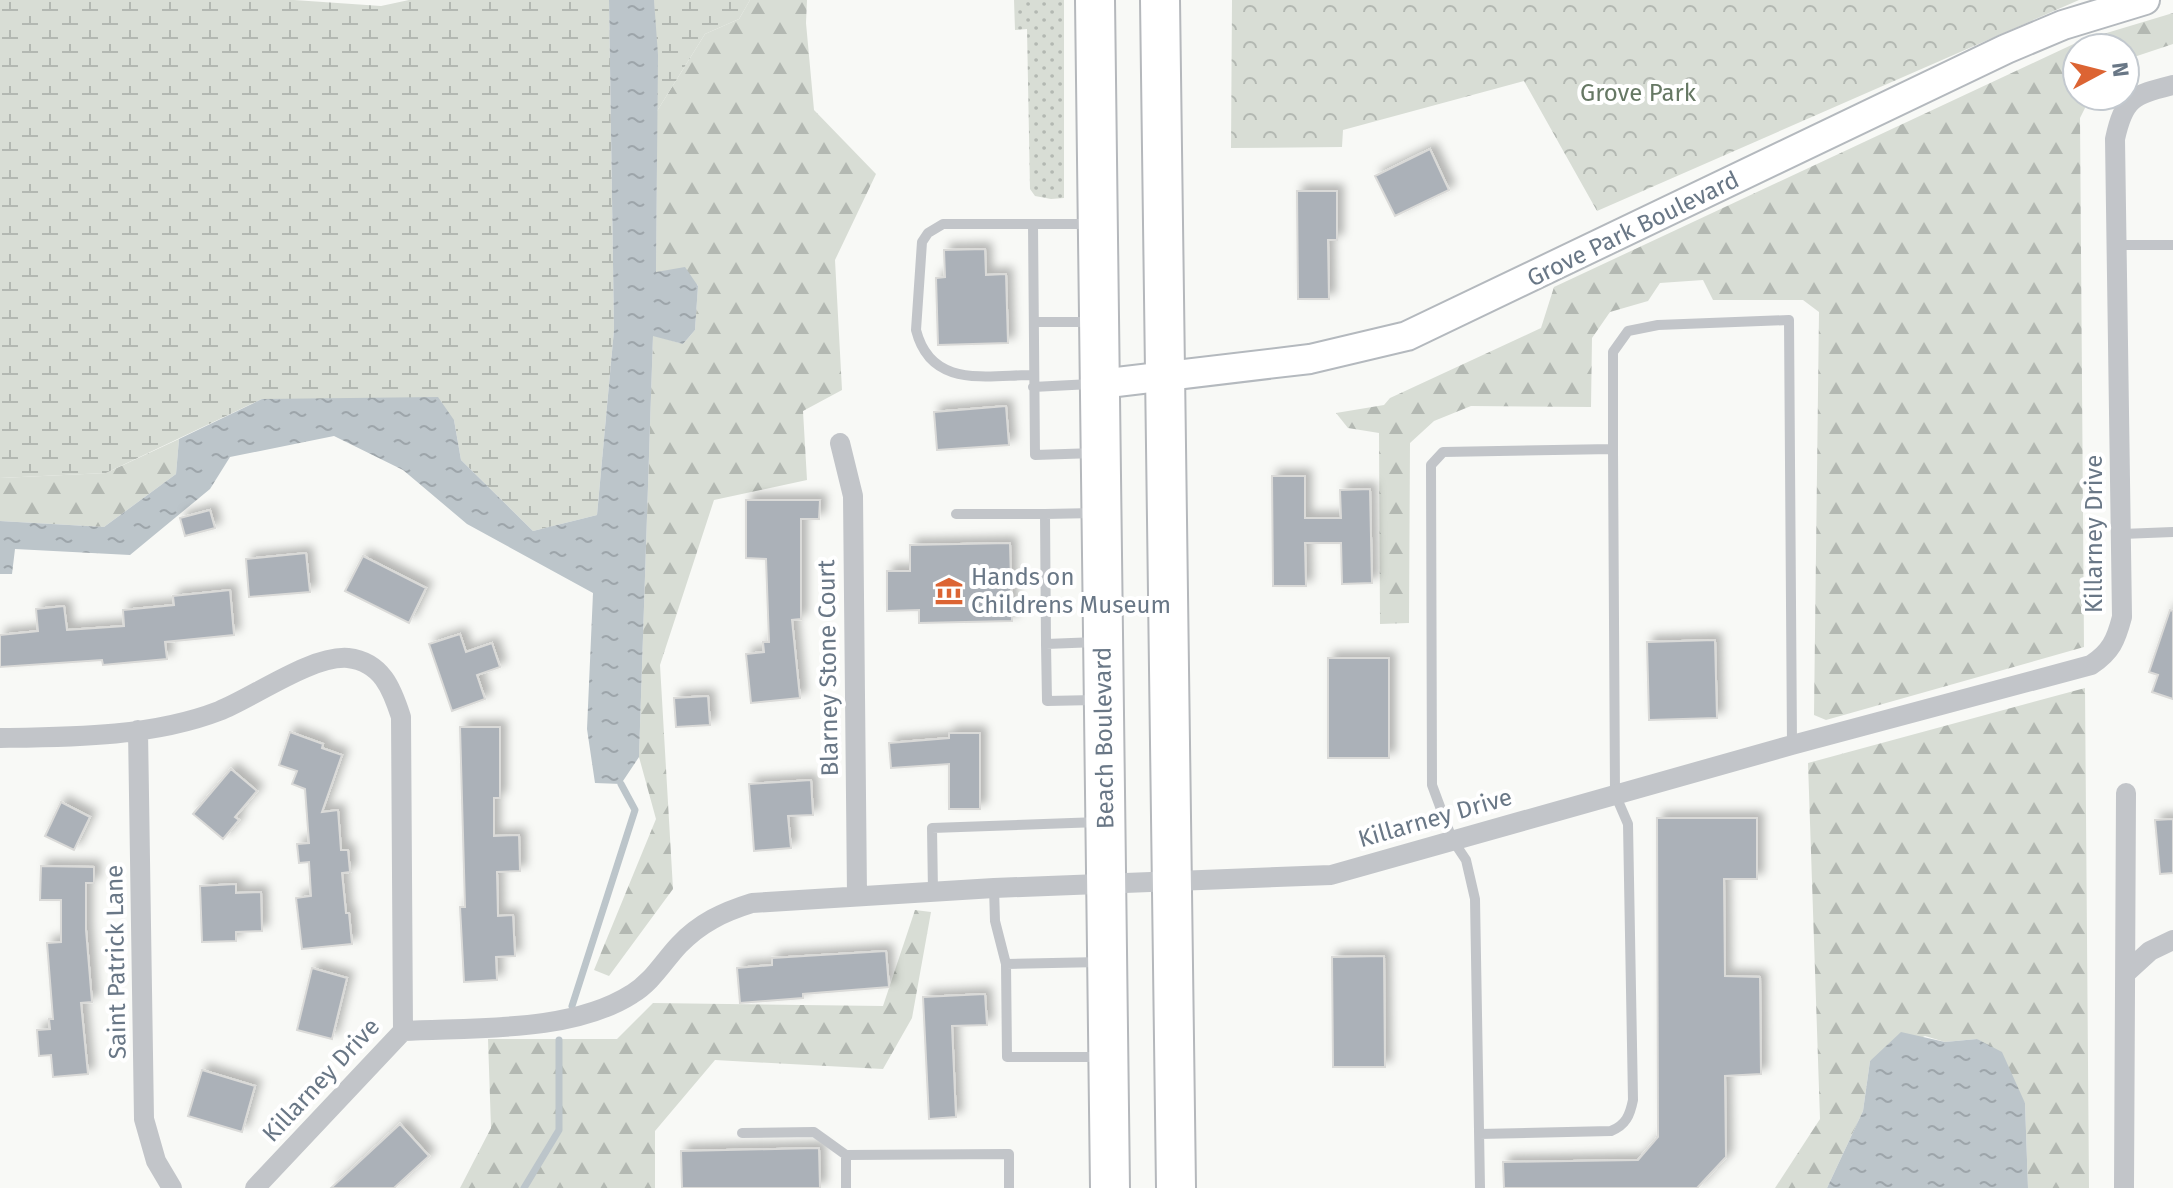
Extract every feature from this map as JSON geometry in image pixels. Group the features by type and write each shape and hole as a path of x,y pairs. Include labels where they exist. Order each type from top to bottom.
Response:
{"highway":[{"name":"Beach Boulevard","path":"1095,0 1110,1188"},
{"path":"1160,0 1176,1188"}],"street":[{"name":"Grove Park Boulevard","path":"1100,384 1310,359 1407,336 2006,49 2063,25 2145,0"},
{"name":"Killarney Drive","path":"255,1188 403,1031 551,1022 581,1017 610,1007 634,993 700,926 725,912 752,903 994,888 1331,875 1792,745 2091,665 2106,656 2116,642 2122,617 2115,139 2119,118 2128,102 2138,94 2173,85"},
{"name":"Blarney Stone Court","path":"840,443 853,496 857,895"},
{"path":"0,738 86,737 138,730 218,711 324,660 347,658 367,663 385,677 401,717 403,1031"},
{"name":"Saint Patrick Lane","path":"138,730 144,1119 156,1161 172,1188"},
{"path":"2124,1188 2126,793"},
{"path":"2127,972 2150,951 2173,940"}],"lane":[{"path":"1098,224 943,224 928,233 922,242 916,330 928,356 952,375 1100,384"},
{"path":"1033,225 1035,455 1101,453"},
{"path":"2117,245 2173,245"},
{"path":"1479,1134 1611,1131 1621,1127 1629,1116 1633,1100 1628,824 1615,794 1613,352 1628,331 1658,325 1789,320 1792,745"},
{"path":"1034,322 1099,322"},
{"path":"1480,1188 1475,899 1466,860 1452,839 1432,785 1431,465 1443,452 1613,449"},
{"path":"956,514 1101,513"},
{"path":"1045,514 1047,701 1104,700"},
{"path":"2122,534 2173,532"},
{"path":"1046,644 1103,642"},
{"path":"933,892 932,828 1105,822"},
{"path":"994,888 995,921 1006,964 1007,1057 1108,1057"},
{"path":"1006,964 1107,962"},
{"path":"742,1133 814,1132 846,1155 1009,1154 1009,1188"},
{"path":"846,1155 846,1188"}],"green space":[{"path":"0,0 294,0 381,6 409,0 609,0 614,330 597,515 533,531 461,460 454,420 262,399 106,473 0,478"},
{"path":"654,0 750,0 739,19 705,34 657,111"},
{"path":"750,0 807,0 806,23 814,110 876,174 835,260 842,390 803,411 807,480 714,500 660,665 673,889 609,976 594,970 656,819 639,757 653,335 683,344 695,330 698,285 656,273 657,111 705,34 739,19"},
{"path":"1014,0 1064,0 1064,198 1035,196 1030,189 1027,29 1015,30"},
{"name":"Grove Park","path":"1232,0 2079,0 1597,211 1524,81 1343,130 1342,147 1231,148"},
{"path":"2173,13 2173,44 2141,55 2141,32 2110,32"},
{"path":"2061,50 2061,112 2083,112 2080,118 2084,647 1826,720 1814,715 1819,312 1803,300 1713,300 1703,280 1660,283 1648,301 1610,312 1592,338 1591,407 1471,406 1434,421 1410,443 1409,623 1380,624 1379,433 1348,428 1336,413 1384,405 1390,398 1541,328 1554,287"},
{"path":"179,439 176,474 104,527 0,521 0,478 106,473"},
{"path":"2085,688 2089,1188 2028,1188 2025,1103 1977,1039 1945,1042 1925,1036 1870,1061 1863,1111 1827,1188 1775,1188 1820,1119 1808,763"},
{"path":"915,910 931,912 912,1018 883,1069 715,1060 655,1131 655,1188 460,1188 491,1128 488,1039 617,1039 653,1003 883,1006"}],"water":[{"path":"609,0 654,0 658,55 656,272 685,267 698,286 695,330 683,344 653,336 639,757 621,784 595,783 587,729 593,593 467,524 403,470 334,436 230,457 210,489 130,555 15,549 12,574 0,574 0,521 104,527 176,474 179,439 262,399 438,397 454,420 461,460 533,531 597,515 614,330"},
{"path":"1901,1032 1945,1042 1977,1039 2002,1052 2025,1103 2028,1188 1827,1188 1863,1111 1870,1061"}],"building":[{"path":"1430,149 1449,190 1395,216 1375,176"},
{"path":"1297,191 1337,191 1337,240 1328,240 1329,299 1298,299"},
{"path":"985,249 986,275 1006,274 1008,343 938,345 936,278 945,277 944,250"},
{"path":"1006,406 1009,445 937,450 934,412"},
{"path":"1272,476 1305,476 1305,518 1341,518 1340,490 1370,489 1372,583 1342,584 1341,543 1305,543 1306,586 1273,586"},
{"path":"746,500 820,500 819,519 801,519 801,619 792,620 800,698 751,703 746,654 764,652 763,642 769,642 766,559 746,558"},
{"path":"210,510 215,528 185,536 180,518"},
{"name":"Hands on Childrens Museum","path":"1010,543 1012,621 919,623 919,610 887,611 887,571 910,571 910,545"},
{"path":"306,553 310,592 249,597 246,559"},
{"path":"363,556 426,588 409,623 345,591"},
{"path":"230,590 234,635 165,642 167,659 103,665 102,660 0,667 0,635 38,631 36,609 64,606 67,630 124,626 123,610 174,605 173,596"},
{"path":"2170,610 2173,611 2173,699 2152,692 2158,675 2149,672"},
{"path":"460,634 466,652 492,643 500,667 477,675 485,699 452,711 429,644"},
{"path":"1715,640 1717,718 1649,720 1647,642"},
{"path":"1328,658 1389,658 1389,758 1328,758"},
{"path":"708,696 710,725 676,727 674,698"},
{"path":"460,727 500,727 500,798 494,798 494,836 519,835 520,871 497,872 498,916 513,915 515,956 496,957 497,980 464,982 460,907 465,907"},
{"path":"290,732 342,755 322,812 338,810 341,850 348,850 350,872 342,873 352,944 302,949 296,898 311,896 309,862 299,863 297,844 309,843 305,789 292,784 297,771 279,765"},
{"path":"949,733 980,733 980,809 949,809 949,764 891,768 889,743 949,738"},
{"path":"231,769 257,791 235,817 239,820 223,839 193,814"},
{"path":"811,780 813,815 788,816 791,848 754,851 749,784"},
{"path":"61,802 90,817 74,850 45,836"},
{"path":"1657,818 1757,818 1757,879 1724,879 1725,976 1760,977 1761,1074 1725,1076 1726,1157 1697,1188 1504,1188 1503,1162 1638,1160 1658,1137"},
{"path":"2173,819 2173,873 2160,874 2155,820"},
{"path":"41,866 94,867 94,883 86,883 92,1002 81,1003 88,1074 53,1077 51,1055 39,1056 37,1030 50,1029 49,1019 53,1019 47,943 61,942 61,900 40,900"},
{"path":"236,884 236,893 261,892 262,931 236,932 236,941 202,942 200,886"},
{"path":"886,951 889,987 740,1003 737,968 772,965 772,958"},
{"path":"1384,956 1385,1067 1333,1067 1332,957"},
{"path":"312,968 347,978 332,1039 297,1030"},
{"path":"985,994 987,1025 952,1026 956,1117 929,1119 923,997"},
{"path":"202,1070 255,1086 242,1132 188,1116"},
{"path":"400,1124 429,1156 394,1188 331,1188"},
{"path":"819,1148 820,1188 682,1188 681,1151"}],"waterway":[{"path":"572,1006 635,810 621,784"},
{"path":"524,1188 559,1130 559,1040"}],"place":[{"name":"Hands on Childrens Museum","path":"949,591"}]}
